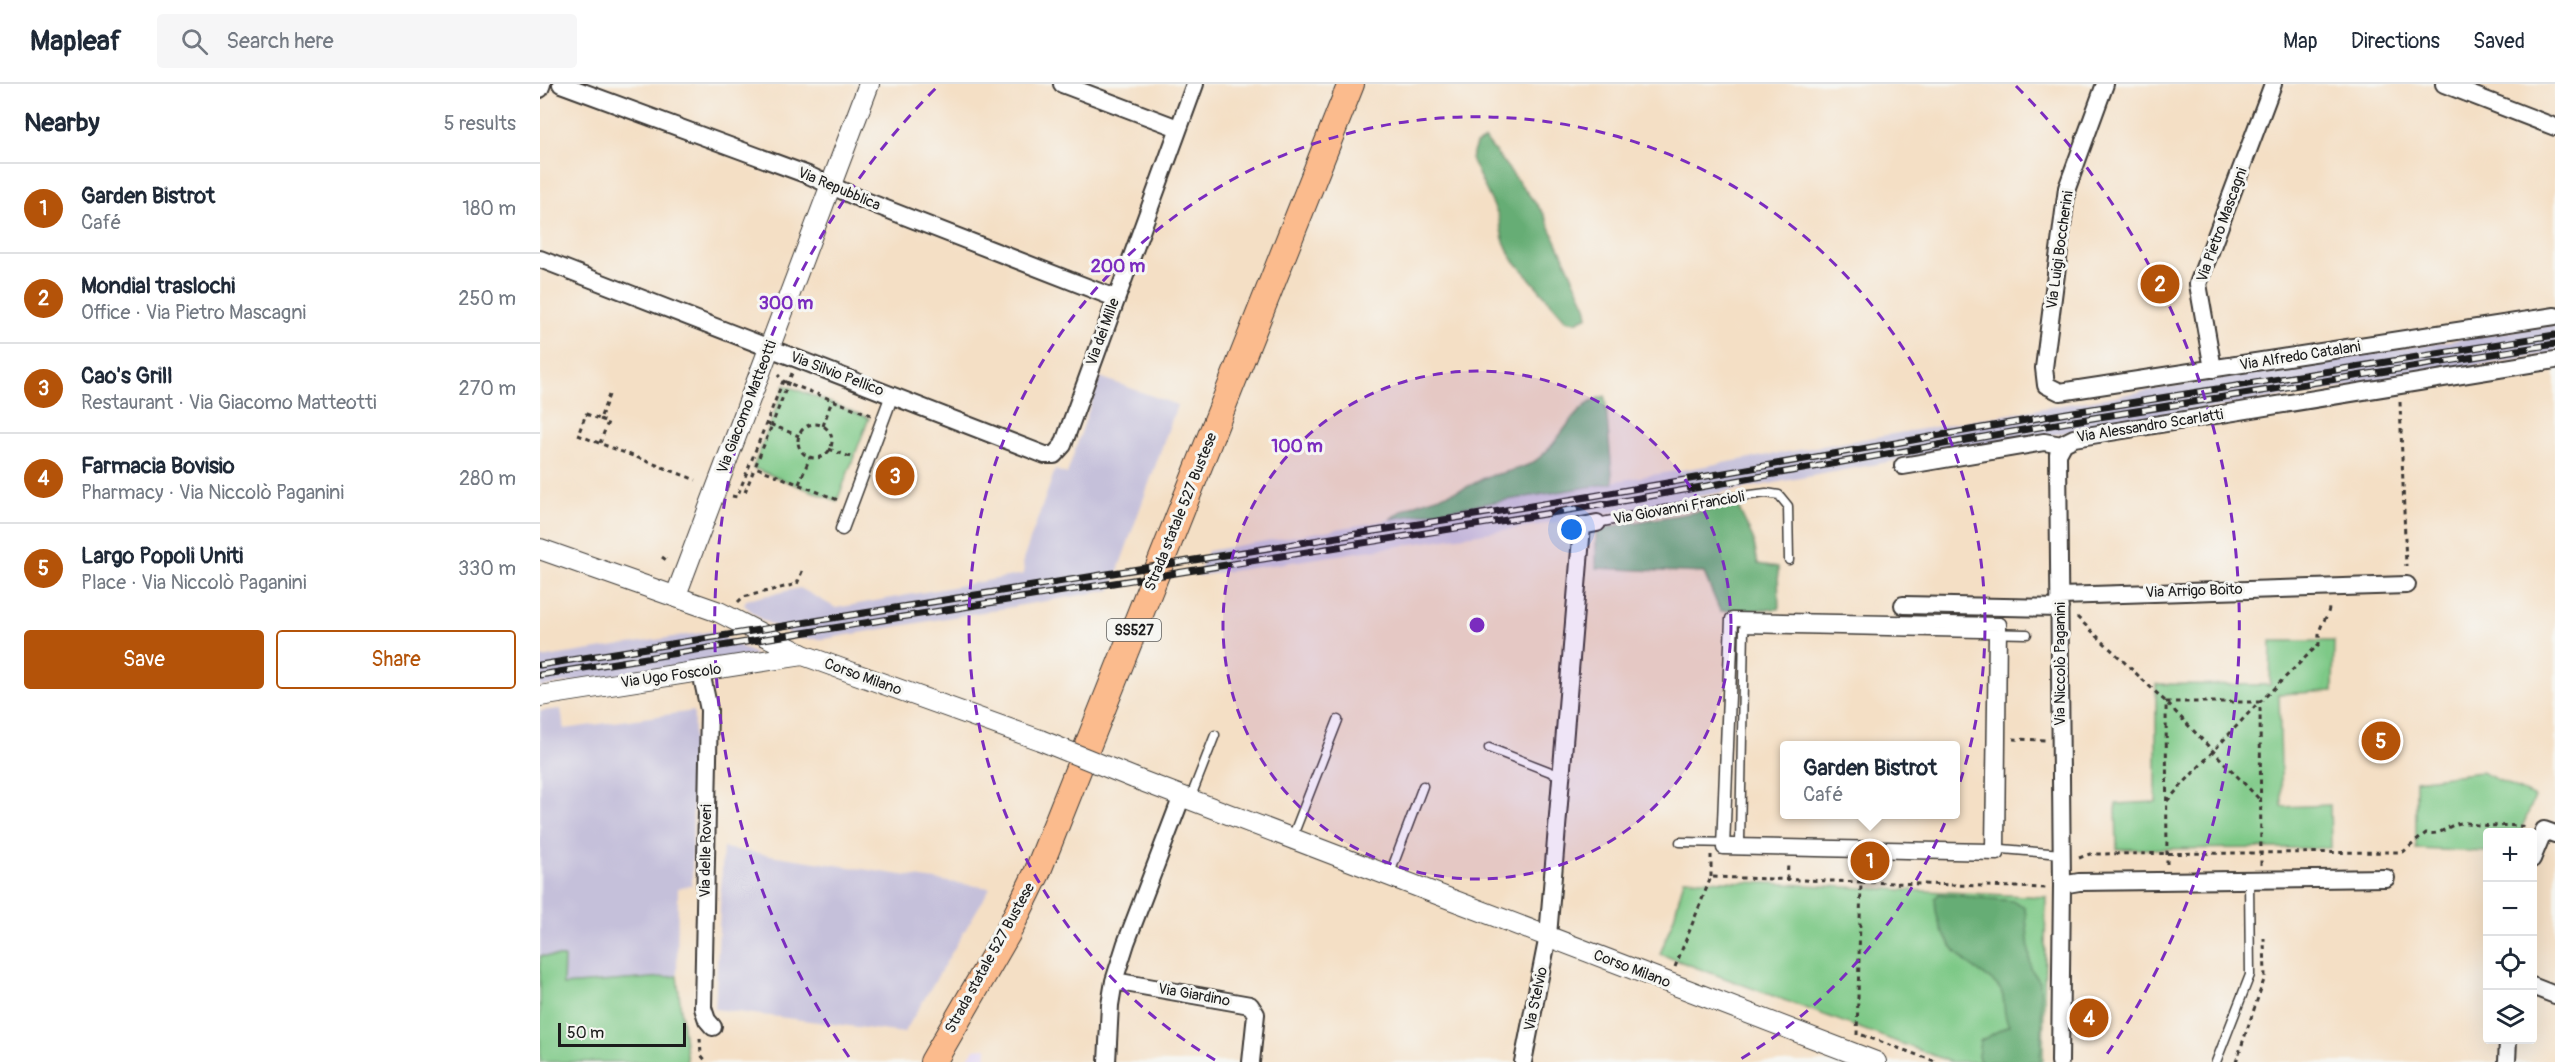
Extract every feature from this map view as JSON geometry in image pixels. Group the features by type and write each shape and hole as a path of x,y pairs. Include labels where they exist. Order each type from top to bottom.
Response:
{"main road":[{"name":"Strada statale 527 Bustese","path":"933,1062 1007,934 1037,873 1351,84"}],"street":[{"path":"540,89 542,84"},
{"name":"Via Repubblica","path":"561,84 808,176 1115,298"},
{"name":"Via Giacomo Matteotti","path":"675,595 869,84"},
{"path":"1062,84 1178,128"},
{"name":"Via dei Mille","path":"1063,445 1195,84"},
{"name":"Via Luigi Boccherini","path":"2046,385 2044,368 2067,188 2105,84"},
{"name":"Via Pietro Mascagni","path":"2212,369 2198,284 2273,84"},
{"path":"2444,84 2555,128"},
{"name":"Via Silvio Pellico","path":"540,259 1046,455 1054,455 1063,445"},
{"name":"Via Alfredo Catalani","path":"2046,385 2060,392 2555,316"},
{"name":"Via Alessandro Scarlatti","path":"1903,466 2044,442 2062,445 2074,438 2555,360"},
{"path":"842,529 892,395"},
{"name":"Via Niccolò Paganini","path":"2060,1062 2056,886 2062,854 2058,454 2062,445"},
{"name":"Via Giovanni Francioli","path":"1548,936 1582,526 1597,523"},
{"name":"Corso Milano","path":"540,549 675,595 718,612 802,655 1040,740 1876,1062"},
{"name":"Via Arrigo Boito","path":"1903,605 2060,602 2082,595 2407,585"},
{"path":"1732,619 2000,624 1997,634 1999,739 1994,848 1998,854 1723,848 1718,842 1732,619"},
{"name":"Via Ugo Foscolo","path":"540,696 802,655"},
{"name":"Via delle Roveri","path":"701,672 709,710 703,1008 707,1020 713,1027"},
{"path":"1107,1062 1110,1005 1114,981 1126,944 1186,798"},
{"path":"2537,851 2549,832"},
{"path":"2056,886 2079,882 2386,878"},
{"name":"Via Stelvio","path":"1523,1062 1548,936"},
{"name":"Via Giardino","path":"1114,981 1250,1005 1257,1014 1251,1062"},
{"path":"2537,988 2555,995"},
{"path":"2507,1062 2508,1044"}],"lane":[{"name":"Via Giovanni Francioli","path":"1597,523 1727,498 1766,493 1779,495 1788,506 1789,560"},
{"path":"1740,842 1744,628 2027,634"},
{"path":"1994,848 1997,634"},
{"path":"1292,838 1338,720"},
{"path":"1186,798 1215,735"},
{"path":"1489,748 1561,776"},
{"path":"1389,876 1423,786"},
{"path":"1680,842 1994,848 2062,854"},
{"path":"2216,1062 2250,975 2255,880"}],"path":[{"path":"745,492 797,358"},
{"path":"783,381 884,419"},
{"path":"2399,385 2406,566"},
{"path":"600,419 609,395"},
{"path":"823,426 832,400"},
{"path":"600,443 608,422 586,414 578,435 696,480"},
{"path":"766,424 799,436"},
{"path":"808,425 823,426 831,436 830,449 817,458 810,457 800,449 799,436 808,425"},
{"path":"830,449 867,463"},
{"path":"799,484 810,457"},
{"path":"755,467 851,505"},
{"path":"743,597 797,584 803,569"},
{"path":"2167,801 2260,702 2319,644 2318,630 2330,609 2329,587"},
{"path":"2082,595 2081,606 2073,613 2166,702 2260,800"},
{"path":"2166,702 2260,702"},
{"path":"2166,702 2167,880"},
{"path":"2255,880 2260,852 2260,702"},
{"path":"1999,739 2051,740"},
{"path":"2079,858 2090,854 2403,852 2426,833 2439,833 2453,824 2465,822 2479,825 2514,825 2549,832"},
{"path":"1669,984 1710,877 1718,842"},
{"path":"1710,877 2056,886"},
{"path":"1850,1052 1857,1034 1861,882"}],"shaded area":[{"path":"2555,324 2555,353 1899,460 1572,520 1198,576 1207,551 2297,365"},
{"path":"1100,377 1177,405 1111,590 824,639 802,639 762,620 744,605 746,600 800,588 836,608 1024,574 1023,560 1055,470 1067,474"},
{"path":"712,631 757,655 540,687 540,658"},
{"path":"561,709 564,729 694,711 692,885 678,889 677,976 563,985 564,957 540,956 540,711"},
{"path":"723,848 990,888 904,1033 715,1009"},
{"path":"987,1048 986,1062 965,1062 974,1049"}],"green space":[{"path":"1485,139 1544,214 1586,306 1588,316 1576,322 1566,320 1511,257 1503,239 1498,215 1471,159 1476,144"},
{"path":"785,385 869,418 837,501 753,468"},
{"path":"1605,396 1613,483 1390,519 1417,504 1465,488 1487,477 1532,463 1551,446 1583,408"},
{"path":"1737,505 1753,538 1758,564 1778,567 1779,609 1720,611 1704,573 1596,568 1596,529"},
{"path":"2271,641 2334,641 2333,691 2279,694 2282,807 2330,805 2331,848 2117,849 2116,804 2156,802 2156,684 2270,685"},
{"path":"2481,772 2535,797 2522,828 2483,828 2483,852 2416,849 2416,780"},
{"path":"1684,879 2046,897 2043,1062 1951,1062 1660,954 1674,917"},
{"path":"1939,894 2013,901 2025,908 2031,969 2040,982 2042,1029 2040,1062 1980,1062 1978,1056 1980,1041 2009,1025 2005,1016 2002,993 1992,980 1966,962 1946,938 1936,909 1935,898"},
{"path":"540,956 564,957 563,985 677,976 687,1062 540,1062"}],"railway":[{"path":"540,665 1593,496 2067,413 2555,335"},
{"path":"540,675 1594,506 2068,422 2555,344"}],"place":[{"name":"Mondial traslochi","path":"2160,284"},
{"name":"Cao's Grill","path":"895,476"},
{"name":"Largo Popoli Uniti","path":"2381,741"},
{"name":"Garden Bistrot","path":"1870,861"},
{"name":"Farmacia Bovisio","path":"2089,1018"}]}
